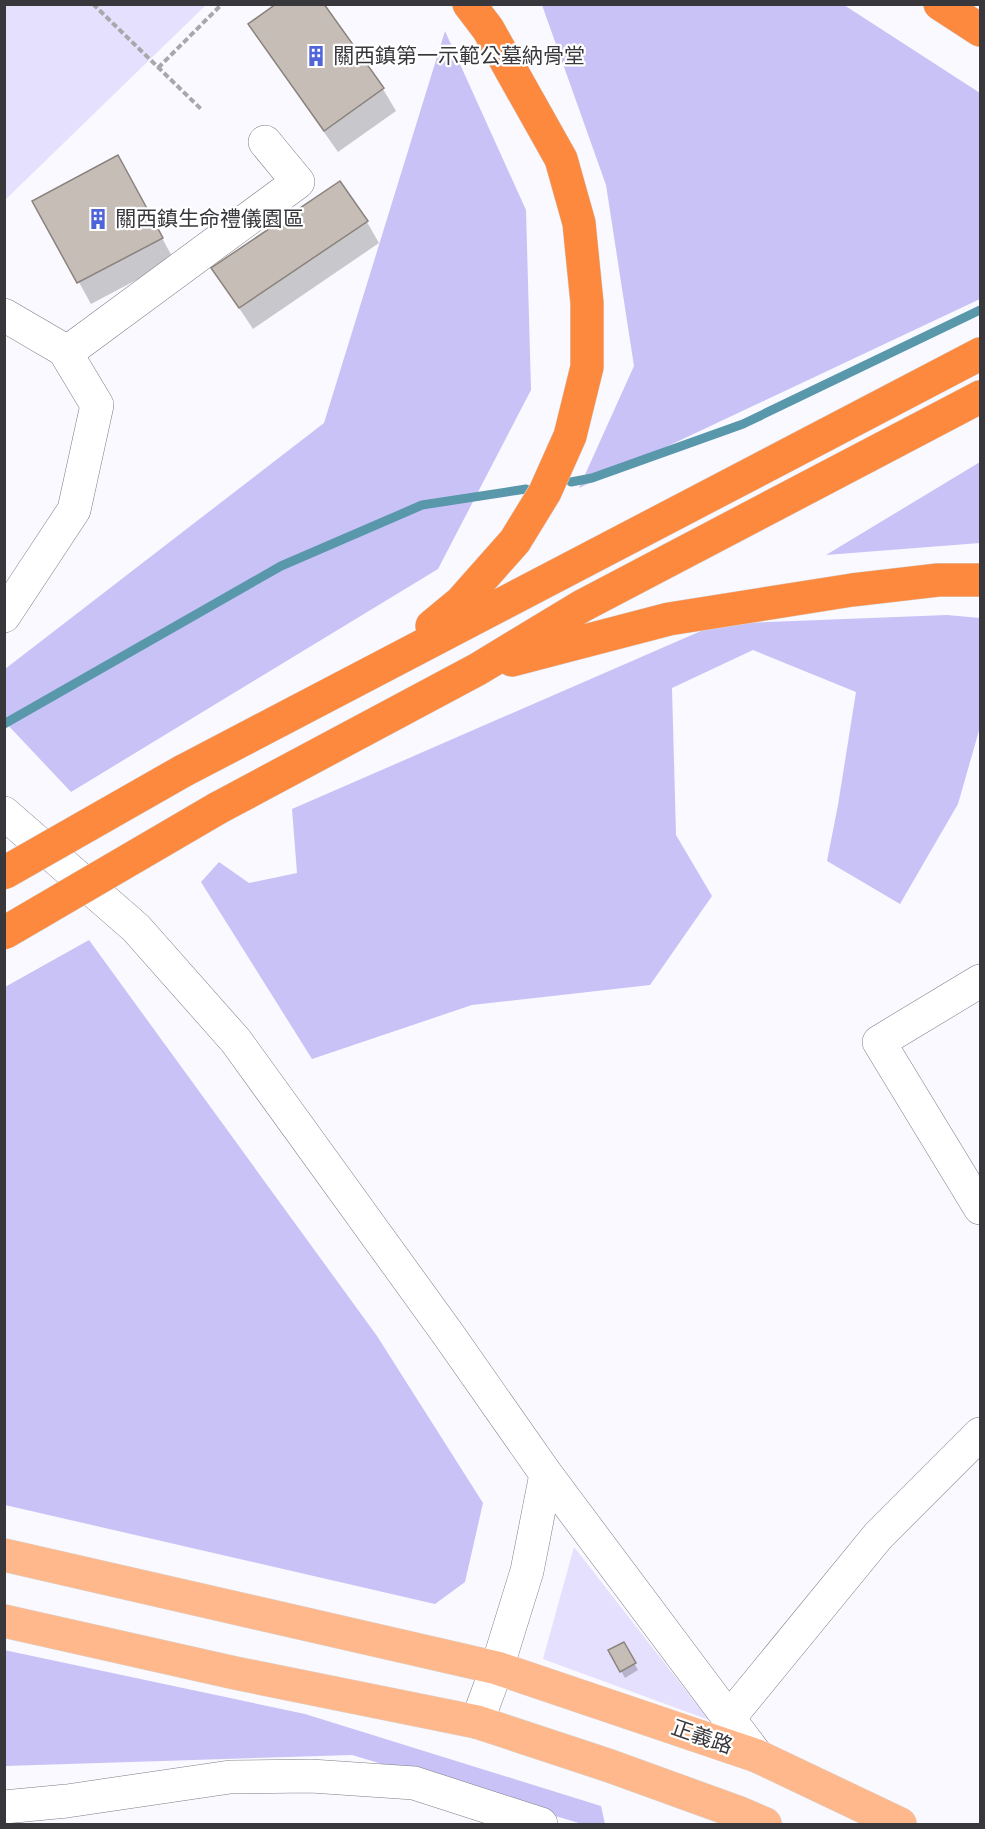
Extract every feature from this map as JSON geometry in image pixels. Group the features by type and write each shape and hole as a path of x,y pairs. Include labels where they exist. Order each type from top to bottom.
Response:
{"highway":[{"path":"382,667 461,602 515,541 545,492 570,436 586,367 587,303 579,223 561,159 488,29 469,4"},
{"path":"940,4 981,30"},
{"path":"4,873 183,771 981,354"},
{"path":"4,933 218,808 478,669 582,606 981,397"},
{"path":"478,669 669,619 852,590 938,580 981,580"}],"main road":[{"name":"正義路","path":"4,1555 497,1668 757,1756 900,1824"},
{"path":"4,1621 235,1673 477,1722 609,1766 765,1824"}],"street":[{"path":"66,353 298,182 265,142"},
{"path":"4,315 64,350 97,405 74,510 4,616"},
{"path":"4,813 136,928 236,1041 448,1334 546,1474 757,1756"},
{"path":"981,981 879,1042 981,1208"},
{"path":"729,1718 878,1536 981,1434"},
{"path":"477,1722 497,1668 527,1571 546,1474"},
{"path":"4,1807 67,1801 230,1777 311,1776 414,1784 541,1824"},
{"path":"4,1784 67,1801"}],"path":[{"path":"93,4 201,109"},
{"path":"159,68 222,4"}],"shaded area":[{"path":"5,4 206,4 206,5 5,200"},
{"path":"542,5 844,5 980,93 980,299 579,488 634,366 606,185"},
{"path":"445,31 526,210 531,390 438,569 71,792 5,722 5,669 324,423"},
{"path":"980,462 980,543 826,555"},
{"path":"947,615 980,618 980,727 958,804 900,904 827,861 856,692 753,650 672,688 676,835 712,896 650,985 472,1005 312,1059 201,882 219,862 249,883 297,873 292,809 717,624"},
{"path":"89,940 377,1336 483,1503 465,1582 435,1604 5,1505 5,987"},
{"path":"574,1547 709,1720 543,1659"},
{"path":"4,1650 305,1714 601,1806 605,1824 582,1824 352,1755 5,1766"}],"building":[{"name":"關西鎮第一示範公墓納骨堂","path":"276,4 324,4 384,88 324,131 248,24"},
{"name":"關西鎮生命禮儀園區","path":"118,155 163,238 77,283 32,201"},
{"path":"340,181 368,221 239,308 211,268"},
{"path":"624,1642 636,1663 620,1672 608,1650"}],"waterway":[{"path":"571,482 592,478 743,424 980,310"},
{"path":"4,724 281,566 422,505 526,489"}],"place":[{"name":"關西鎮第一示範公墓納骨堂","path":"316,56"},
{"name":"關西鎮生命禮儀園區","path":"98,219"}]}
